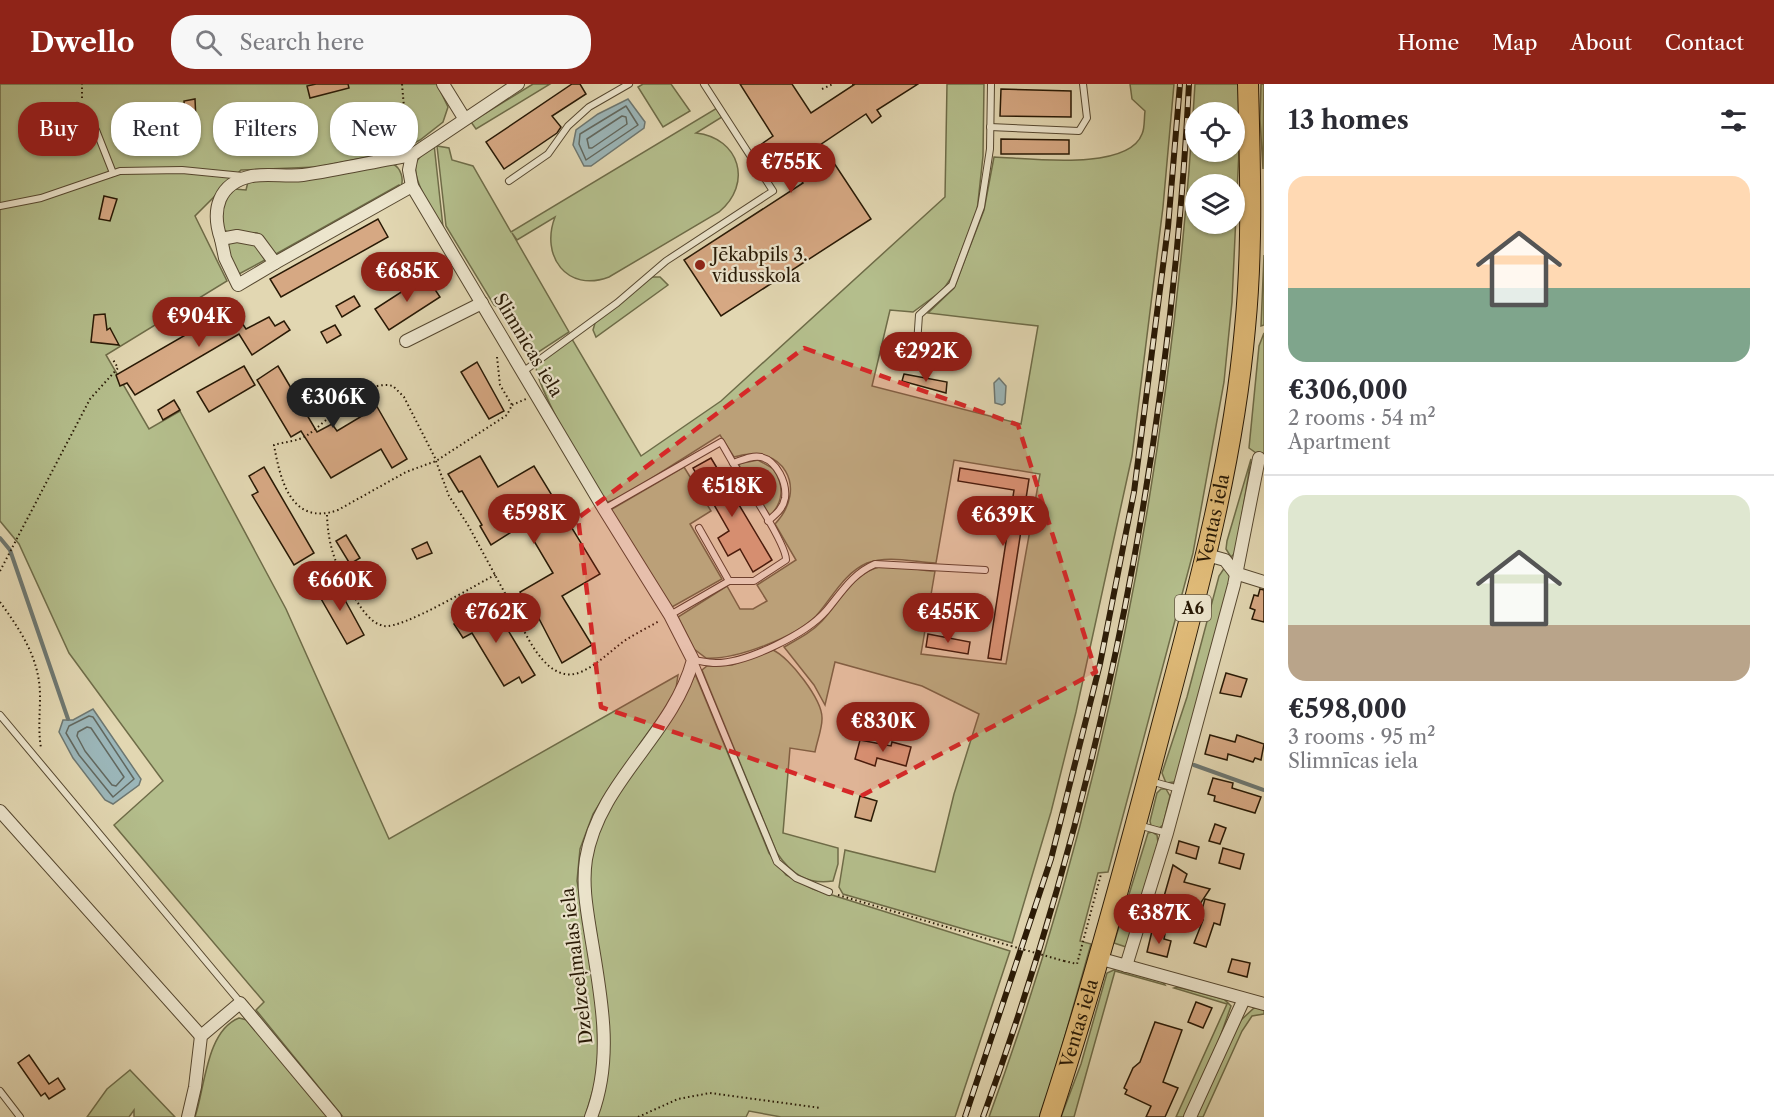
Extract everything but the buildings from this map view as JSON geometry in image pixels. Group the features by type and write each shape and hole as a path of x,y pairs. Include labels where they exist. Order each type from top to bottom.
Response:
{"highway":[{"name":"Ventas iela","path":"1050,1117 1148,781 1207,555 1230,440 1246,318 1251,213 1248,84"}],"street":[{"path":"443,84 464,118"},
{"path":"418,151 518,84"},
{"path":"406,156 302,175 250,177 235,182 224,192 216,205 215,222 225,258 238,285 412,186 409,170 412,156"},
{"name":"Slimnīcas iela","path":"412,186 604,509 670,615 693,660"},
{"path":"221,239 237,236 258,240 275,263"},
{"path":"406,341 482,303"},
{"path":"1126,966 1179,789 1249,517 1259,458"},
{"path":"1207,555 1225,560 1235,573 1264,582"},
{"name":"Dzelzceļmalas iela","path":"591,1117 600,1089 605,1050 601,997 585,898 588,851 596,820 606,801 680,697 693,660"},
{"path":"0,811 201,1036 199,1067 188,1117"},
{"path":"1098,958 1264,1004"},
{"path":"1190,1117 1244,999"},
{"path":"201,1036 240,1003 334,1117"}],"lane":[{"path":"509,181 548,154 568,126 589,107 629,84"},
{"path":"524,371 617,303 666,261 773,191 704,84"},
{"path":"923,366 916,344 919,315 952,285 981,207 990,127 990,84"},
{"path":"990,127 1079,131 1087,118 1083,84"},
{"path":"99,137 113,173"},
{"path":"0,207 41,198 113,173 144,169 250,177"},
{"path":"604,509 721,442 784,550 786,560 754,581 729,581 670,615"},
{"path":"733,463 760,457 771,462 780,473 784,499 780,510 768,521"},
{"path":"699,528 729,581"},
{"path":"830,892 796,878 781,866 771,852 693,660 715,663 734,661 793,638 825,612 859,571 875,564 985,570"},
{"path":"0,715 240,1003"},
{"path":"1148,781 1179,789"},
{"path":"1136,824 1167,833"},
{"path":"0,1091 20,1117"}],"path":[{"path":"80,102 82,98 82,84"},
{"path":"402,84 403,102"},
{"path":"822,89 833,84"},
{"path":"770,186 807,163"},
{"path":"500,332 497,369 500,385 512,405 507,415 436,461 406,472 367,496 327,514 311,513 298,506 287,493 279,474 274,445 305,437 321,422 376,385 393,386 404,397 436,461 449,496 497,574 514,610"},
{"path":"0,572 90,399 118,368 112,358"},
{"path":"327,514 331,550 336,567 360,606 372,620 383,626 397,625 415,617 497,574"},
{"path":"0,602 21,631 36,663 40,696 39,736 49,772"},
{"path":"518,616 537,654 552,667 567,674 579,673 599,662 627,639 670,615"},
{"path":"830,892 1077,964 1101,874"},
{"path":"638,1117 678,1100 710,1093 821,1108"}],"highlighted area":[{"path":"804,348 1018,425 1096,672 861,796 601,707 578,518"}],"green space":[{"path":"0,84 437,84 448,107 443,122 418,141 418,102 330,102 330,156 373,156 317,167 241,170 195,216 227,281 106,355 149,429 180,411 286,609 389,839 678,675 675,695 593,814 580,849 577,881 597,998 598,1073 585,1117 343,1117 256,1010 264,1002 114,825 163,781 69,653 19,544 0,521"},
{"path":"533,84 550,84 476,129 471,122"},
{"path":"643,84 671,84 690,111 663,127 638,87"},
{"path":"947,84 984,84 983,156 977,211 951,278 943,290 913,312 890,310 872,386 1021,424 1038,326 928,313 954,288 984,210 994,157 1075,160 1117,154 1133,146 1144,129 1145,111 1132,99 1130,84 1174,84 1163,207 1132,456 1076,712 1051,812 1012,943 843,894 839,887 845,850 935,872 954,794 979,714 922,686 835,662 825,705 814,685 784,647 818,625 862,575 879,567 892,566 935,571 921,654 1006,664 1040,474 954,460 936,563 884,559 867,563 845,579 816,616 794,632 748,651 718,658 706,658 694,649 678,617 727,586 740,609 753,609 767,601 757,585 796,560 775,524 785,510 790,496 790,483 786,471 766,456 751,454 734,457 720,435 622,497 608,502 590,478 566,437 545,394 536,366 572,339 641,456 721,401 945,197"},
{"path":"1195,84 1239,84 1239,102 1194,102"},
{"path":"1261,84 1264,84 1263,169 1260,119"},
{"path":"717,108 722,117 696,133 711,137 723,144 732,153 737,164 736,189 730,201 719,212 609,277 594,281 581,280 570,275 561,268 554,257 551,231 555,217 517,240 512,233 569,332 537,353 515,318 494,305 446,226 437,146 449,148 452,160 473,166 511,232"},
{"path":"434,144 443,227 424,195 415,168 419,158"},
{"path":"1189,162 1238,162 1238,174 1188,174"},
{"path":"393,164 401,174 401,187 399,185 276,254 257,233 223,230 219,205 234,189 246,190 248,182"},
{"path":"1185,216 1185,234 1235,234 1232,302 1224,382 1193,553 1108,872 1098,873 1080,941 1091,944 1042,1117 989,1117 1032,992 1069,865 1102,737 1130,608 1171,347"},
{"path":"235,240 255,243 265,260 239,274 229,257 227,245"},
{"path":"1264,255 1264,325 1261,326"},
{"path":"652,277 660,277 668,285 596,337 593,330 595,323"},
{"path":"1264,333 1264,455 1259,455 1249,448 1259,346"},
{"path":"1251,459 1236,552 1231,557 1226,549 1227,541"},
{"path":"758,460 774,469 780,481 781,493 778,505 770,516 738,464","holes":["755,470 765,486 759,490 749,474"]},
{"path":"684,467 711,511 690,524 722,579 672,607 612,514 612,509"},
{"path":"1225,567 1231,578 1176,779 1174,782 1166,783 1162,773 1187,697 1219,576"},
{"path":"773,650 788,661 804,680 817,701 822,719 815,752 790,748 783,833 838,848 838,864 833,881 816,881 801,876 788,867 777,853 702,670 707,666 732,665"},
{"path":"695,674 769,853 786,875 813,889 1010,951 955,1117 781,1117 749,1111 746,1117 597,1117 602,1099 599,954 589,878 595,839 605,814 619,790 669,722"},
{"path":"1161,789 1166,789 1170,796 1163,825 1159,828 1151,826 1150,821 1157,793"},
{"path":"1152,832 1157,835 1158,843 1126,947 1114,943 1148,833"},
{"path":"1116,969 1163,982 1165,985 1115,971 1074,1117 1061,1117 1081,1064 1107,973"},
{"path":"1174,988 1224,999 1231,1006 1212,1060 1184,1117 1176,1117 1227,1004"},
{"path":"1254,1008 1264,1009 1264,1014 1252,1016 1242,1031 1203,1117 1195,1117 1241,1020"},
{"path":"239,1018 247,1020 329,1117 195,1117 213,1047 228,1025"},
{"path":"130,1070 175,1117 134,1117 134,1110 129,1117 87,1117 107,1089"}],"water":[{"path":"628,99 645,122 644,128 591,166 584,166 573,145 576,130 598,114"},
{"path":"999,378 1006,386 1005,403 1002,405 995,403 994,383"},
{"path":"93,709 141,779 139,785 113,804 105,800 73,758 59,732 63,720 73,720"}],"waterway":[{"path":"0,538 10,550 68,719"},
{"path":"1194,765 1264,790"}],"railway":[{"path":"965,1117 1051,859 1100,664 1134,492 1168,227 1180,84"},
{"path":"983,1117 1026,992 1064,866 1097,738 1125,608 1148,478 1166,347 1180,216 1189,84"}],"place":[{"name":"Jēkabpils 3. vidusskola","path":"700,265"}]}
